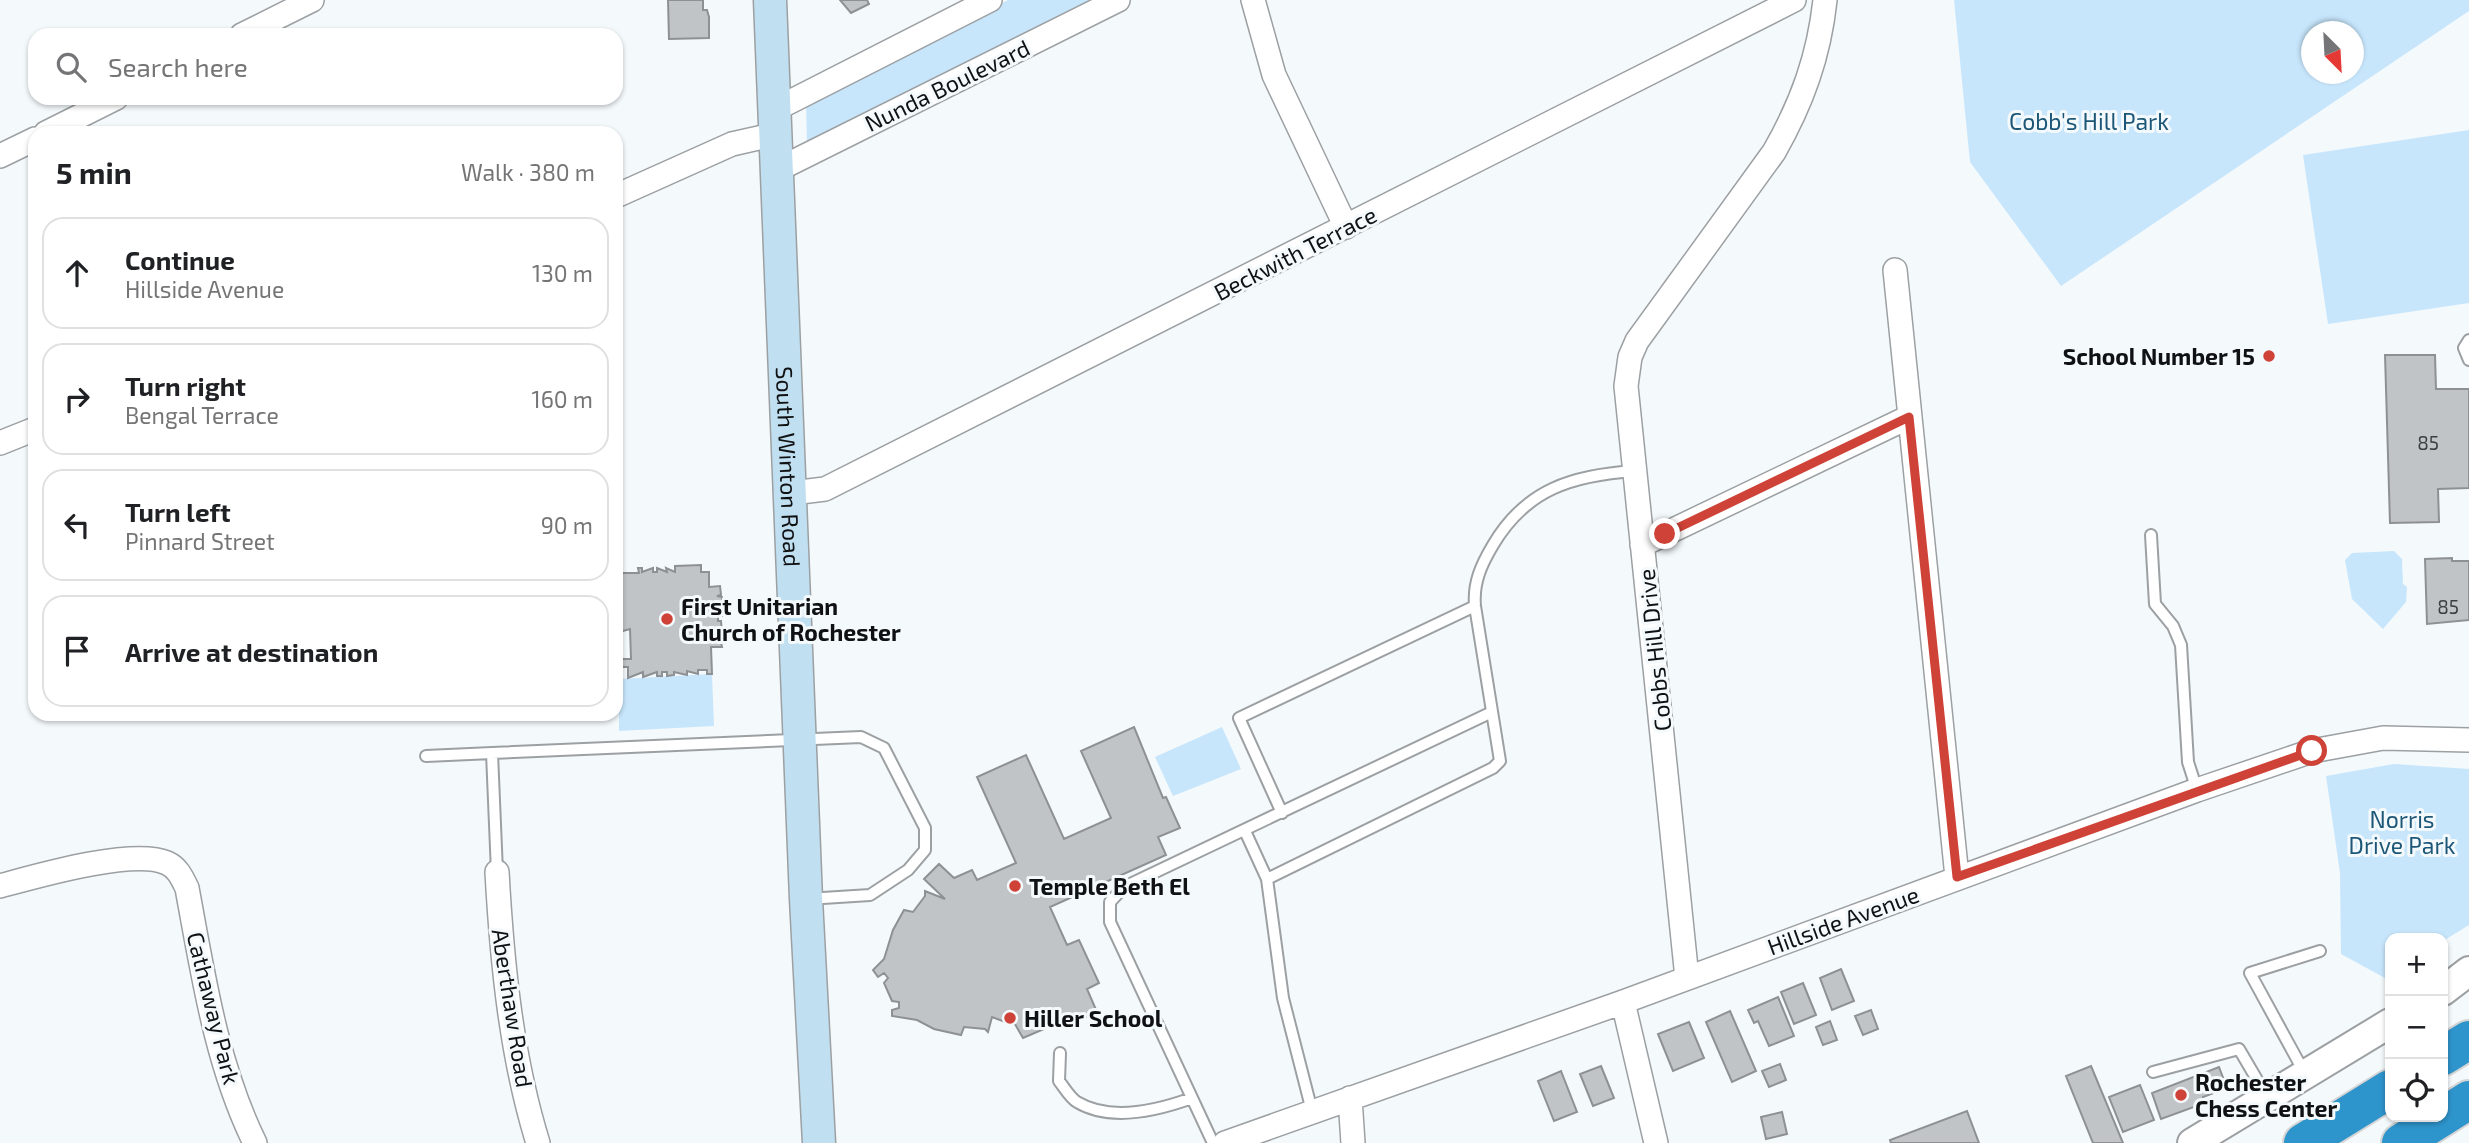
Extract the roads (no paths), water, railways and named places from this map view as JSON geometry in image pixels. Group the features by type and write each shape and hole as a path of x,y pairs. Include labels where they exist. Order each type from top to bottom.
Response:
{"highway":[{"path":"2448,1053 2469,1040"},
{"path":"2303,1143 2385,1092"},
{"path":"2402,1143 2469,1100"}],"main road":[{"name":"South Winton Road","path":"770,0 792,493 806,899 819,1143"}],"street":[{"path":"256,28 313,0"},
{"path":"623,193 732,145 990,0"},
{"name":"Nunda Boulevard","path":"777,170 1118,0"},
{"path":"1253,0 1274,75 1346,227"},
{"name":"Beckwith Terrace","path":"792,493 825,489 1794,0"},
{"name":"Cobbs Hill Drive","path":"1688,978 1626,386 1630,357 1637,341 1774,152 1790,124 1813,69 1822,31 1825,0"},
{"path":"60,126 102,105"},
{"path":"0,156 28,142"},
{"path":"1895,270 1957,877"},
{"path":"1643,545 1909,417"},
{"path":"0,443 28,432"},
{"name":"Hillside Avenue","path":"1224,1143 1623,1002 2197,790 2353,741 2434,737 2469,740"},
{"name":"Cathaway Park","path":"0,886 44,874 119,861 164,862 179,872 187,888 219,1044 255,1143"},
{"name":"Aberthaw Road","path":"497,872 501,941 517,1049 538,1143"},
{"path":"2448,987 2469,971"},
{"path":"1623,1002 1656,1143"},
{"path":"2192,1143 2385,1026"},
{"path":"1350,1098 1353,1143"}],"lane":[{"path":"2469,340 2464,348 2469,360"},
{"path":"1267,879 1493,768 1500,761 1475,606 1474,588 1481,566 1506,523 1523,505 1538,495 1574,480 1635,471"},
{"path":"2151,535 2155,604 2173,626 2181,645 2188,762 2197,790"},
{"path":"1282,813 1239,719 1475,606"},
{"path":"1213,1143 1110,922 1110,902 1124,887 1492,712"},
{"path":"426,756 861,737 884,748 925,828 925,850 908,870 870,895 806,899"},
{"path":"492,753 497,872"},
{"path":"1245,831 1267,879 1283,998 1312,1111"},
{"path":"2305,1074 2250,973 2320,951"},
{"path":"2153,1072 2239,1049 2268,1097"},
{"path":"1060,1053 1059,1081 1077,1102 1108,1111 1159,1110 1192,1098"}],"place":[{"name":"School Number 15","path":"2269,356"},
{"name":"First Unitarian Church of Rochester","path":"667,619"},
{"name":"Temple Beth El","path":"1015,886"},
{"name":"Hiller School","path":"1010,1018"},
{"name":"Rochester Chess Center","path":"2181,1095"}],"park label":[{"name":"Cobb's Hill Park","path":"2089,121"},
{"name":"Norris Drive Park","path":"2402,832"}]}
